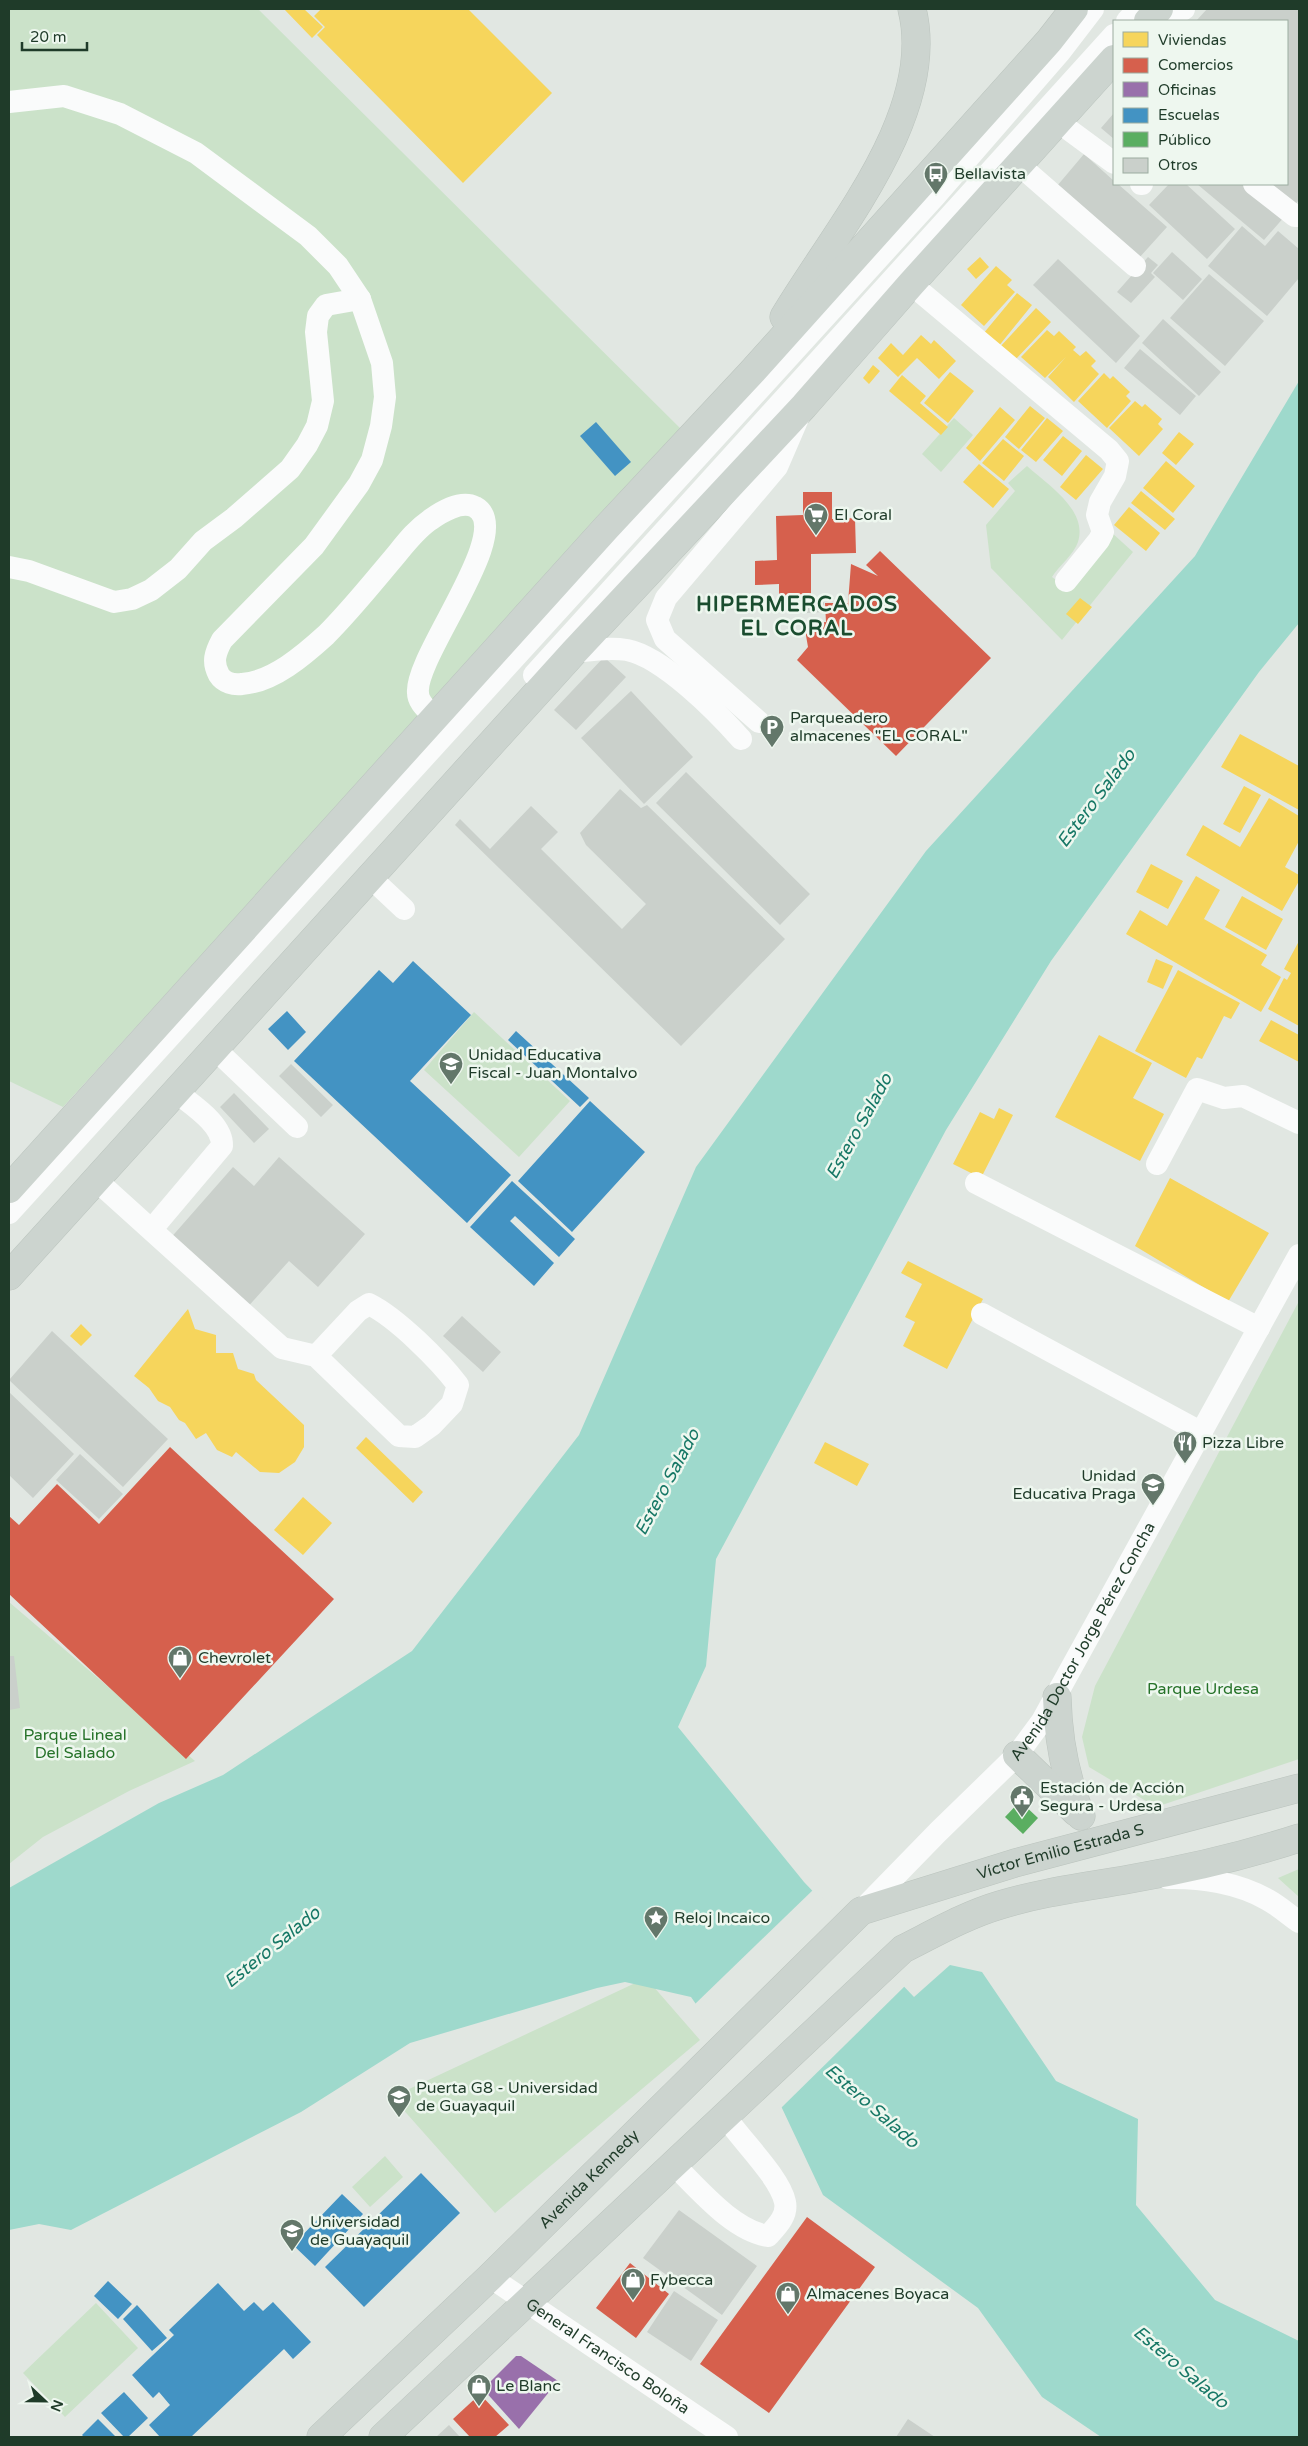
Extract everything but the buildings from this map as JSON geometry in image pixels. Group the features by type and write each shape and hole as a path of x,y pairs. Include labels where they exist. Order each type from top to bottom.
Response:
{"main road":[{"path":"750,373 873,175 908,104 915,75 917,53 912,9"},
{"path":"9,1189 434,717 750,373 1049,41 1074,9"},
{"path":"1149,20 1159,9"},
{"path":"9,1276 574,652 804,406 1057,120 1113,60"},
{"path":"1057,1697 1061,1757 1070,1791 1081,1816 1098,1841"},
{"path":"1017,1755 1081,1816"},
{"name":"Víctor Emilio Estrada S","path":"858,1914 1015,1863 1299,1788"},
{"path":"383,2437 903,1949 956,1922 999,1905 1065,1889 1131,1879 1246,1856 1299,1838"},
{"name":"Avenida Kennedy","path":"321,2437 490,2277 858,1914"}],"street":[{"path":"9,1213 936,195 1060,52 1093,9"},
{"path":"1128,20 1138,9"},
{"path":"1167,20 1184,9"},
{"path":"9,1256 1113,36"},
{"path":"9,102 64,96 120,114 196,153 308,236 338,266 360,299 372,331 383,372 385,397 372,460 359,484 314,546 222,640 215,655 214,666 222,679 235,685 252,684 277,672 299,658 326,635 412,536 429,520 463,504 475,507 483,516 486,528 474,570 431,649 418,683 419,699 434,717"},
{"path":"1057,120 1113,162"},
{"path":"1018,164 1135,266"},
{"path":"1255,185 1295,216 1299,216"},
{"path":"911,284 1109,450 1118,461 1114,476 1100,502 1097,515 1103,532 1099,540 1066,581"},
{"path":"9,567 29,571 114,602 132,599 151,590 178,569 203,541 269,487 296,461 318,426 323,401 316,332 318,316 326,305 360,299"},
{"path":"741,739 721,703 665,639 657,620 666,598 777,467 804,406"},
{"path":"574,652 608,648 628,650 648,657 721,703 759,722"},
{"path":"371,878 404,910"},
{"path":"215,1049 297,1127"},
{"path":"1157,1164 1197,1090 1224,1098 1243,1096 1299,1122"},
{"path":"152,1229 222,1146 222,1137 217,1128 176,1092"},
{"path":"96,1180 282,1348 316,1356 398,1436 415,1437 432,1425 452,1404 458,1385 447,1371 390,1317 369,1304 358,1311 316,1356"},
{"path":"976,1183 1259,1328"},
{"name":"Avenida Doctor Jorge Pérez Concha","path":"858,1914 1017,1755 1057,1697 1299,1255"},
{"path":"982,1314 1202,1434"},
{"path":"1131,1879 1182,1878 1226,1884 1267,1899 1299,1922"},
{"path":"673,2164 738,2224 755,2234 768,2236 781,2221 786,2203 776,2182 725,2116"},
{"name":"General Francisco Boloña","path":"490,2277 727,2437"}],"green space":[{"path":"9,9 258,9 681,429 63,1107 9,1081"},
{"path":"954,418 973,435 941,472 922,454"},
{"path":"1027,466 1064,499 1072,509 1080,530 1078,542 1073,551 1052,577 1064,586 1111,532 1133,552 1062,640 991,568 986,525 1015,491 1008,483"},
{"path":"474,1012 570,1101 519,1157 424,1070"},
{"name":"Parque Urdesa","path":"1299,1301 1299,1759 1156,1807 1089,1767 1082,1737 1095,1686"},
{"name":"Parque Lineal Del Salado","path":"9,1602 195,1761 129,1791 43,1837 9,1864"},
{"path":"1299,1869 1299,1897 1278,1878"},
{"path":"646,1978 700,2040 495,2213 392,2097"},
{"path":"385,2156 403,2177 370,2207 352,2187"},
{"path":"96,2303 138,2348 65,2417 23,2373"}],"water":[{"name":"Estero Salado","path":"1299,381 1299,623 1259,672 1051,961 946,1130 716,1559 706,1666 678,1727 804,1882 914,1997 950,1965 982,1972 1056,2081 1138,2119 1136,2205 1215,2300 1299,2341 1299,2437 1101,2437 1042,2397 978,2308 823,2195 781,2106 714,2030 691,1997 625,1982 597,1988 410,2043 301,2112 71,2230 39,2224 9,2230 9,1888 159,1803 223,1775 412,1651 579,1435 696,1167 926,851 1195,556"}],"pier":[{"path":"814,1889 906,1985 780,2109 712,2031 694,2005"}],"place":[{"name":"Bellavista","path":"936,195"},
{"name":"El Coral","path":"816,536"},
{"name":"Parqueadero almacenes \"EL CORAL\"","path":"772,748"},
{"name":"Unidad Educativa Fiscal - Juan Montalvo","path":"451,1085"},
{"name":"Pizza Libre","path":"1185,1464"},
{"name":"Unidad Educativa Praga","path":"1153,1506"},
{"name":"Chevrolet","path":"180,1679"},
{"name":"Estación de Acción Segura - Urdesa","path":"1022,1818"},
{"name":"Reloj Incaico","path":"656,1939"},
{"name":"Puerta G8 - Universidad de Guayaquil","path":"399,2118"},
{"name":"Universidad de Guayaquil","path":"292,2252"},
{"name":"Fybecca","path":"633,2301"},
{"name":"Almacenes Boyaca","path":"788,2315"},
{"name":"Le Blanc","path":"479,2407"}],"district":[{"name":"HIPERMERCADOS EL CORAL","path":"797,616"}]}
